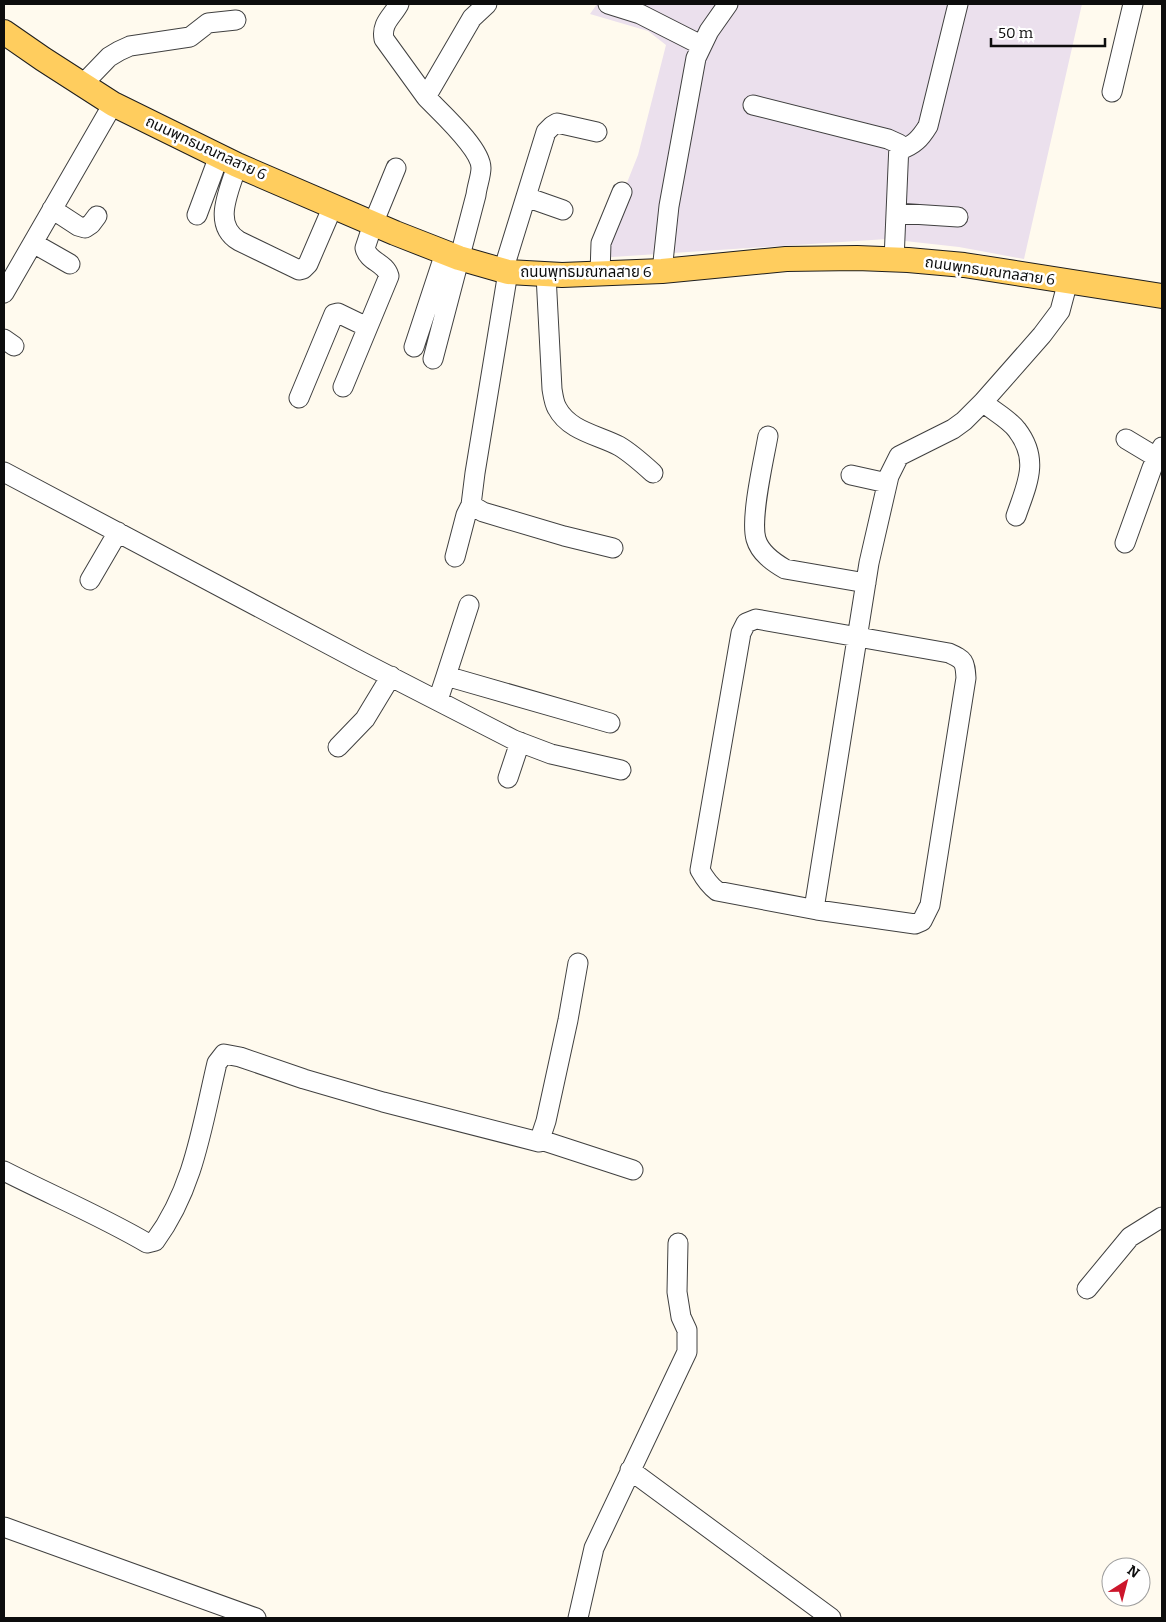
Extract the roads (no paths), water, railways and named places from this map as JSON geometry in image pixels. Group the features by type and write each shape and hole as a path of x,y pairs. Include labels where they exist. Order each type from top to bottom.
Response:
{"main road":[{"name":"ถนนพุทธมณฑลสาย 6","path":"4,32 113,104 228,160 372,224 452,255 505,272 554,275 598,274 662,272 786,259 894,260 964,265 1162,296"}],"street":[{"path":"399,4 385,25 383,30 384,38 426,97 472,146 479,157 481,167 452,255 414,347"},
{"path":"426,97 472,18 487,4"},
{"path":"608,4 654,20 701,45"},
{"path":"662,272 669,206 696,58 701,45 728,4"},
{"path":"900,150 913,145 921,138 928,126 958,4"},
{"path":"1112,92 1133,4"},
{"path":"82,85 109,57 130,46 190,37 208,23 236,20"},
{"path":"4,293 113,104"},
{"path":"753,105 888,139 900,144 894,260"},
{"path":"455,556 471,505 505,272 546,132 557,123 570,124 597,132"},
{"path":"228,160 224,210 226,229 231,236 239,241 300,270 308,264 333,206"},
{"path":"197,215 228,160"},
{"path":"342,387 389,276 384,267 366,252 365,248 372,224 396,168"},
{"path":"598,274 601,243 622,192"},
{"path":"526,197 563,210"},
{"path":"52,209 78,226 85,228 97,216"},
{"path":"896,213 958,217"},
{"path":"33,243 70,264"},
{"path":"432,359 452,255"},
{"path":"554,275 552,389 556,407 565,421 618,446 635,457 653,473"},
{"path":"814,909 866,582 889,476 899,456 952,429 964,421 983,402 1042,335 1060,311 1068,282"},
{"path":"299,398 334,314 338,313 367,327"},
{"path":"983,402 1016,429 1028,449 1031,465 1016,516"},
{"path":"768,436 755,520 756,539 763,552 775,564 785,569 866,582"},
{"path":"1125,542 1159,452 1126,439"},
{"path":"4,472 520,742 551,754 621,770"},
{"path":"851,475 887,483"},
{"path":"471,505 480,511 613,548"},
{"path":"90,580 118,532"},
{"path":"438,700 469,605"},
{"path":"756,619 948,653 961,658 966,665 966,678 930,905 922,921 915,924 814,909 717,891 710,886 700,870 743,627 746,623 756,619"},
{"path":"338,747 365,720 391,676"},
{"path":"446,676 610,723"},
{"path":"508,778 520,742"},
{"path":"540,1140 568,1020 578,963"},
{"path":"4,1170 82,1210 118,1225 147,1242 155,1241 170,1218 194,1166 218,1063 224,1054 240,1057 383,1102 534,1142 539,1142 540,1140 633,1170"},
{"path":"1087,1289 1130,1236 1162,1217"},
{"path":"578,1618 594,1548 687,1352 687,1330 678,1306 678,1243"},
{"path":"630,1470 831,1618"},
{"path":"4,1527 256,1618"}]}
